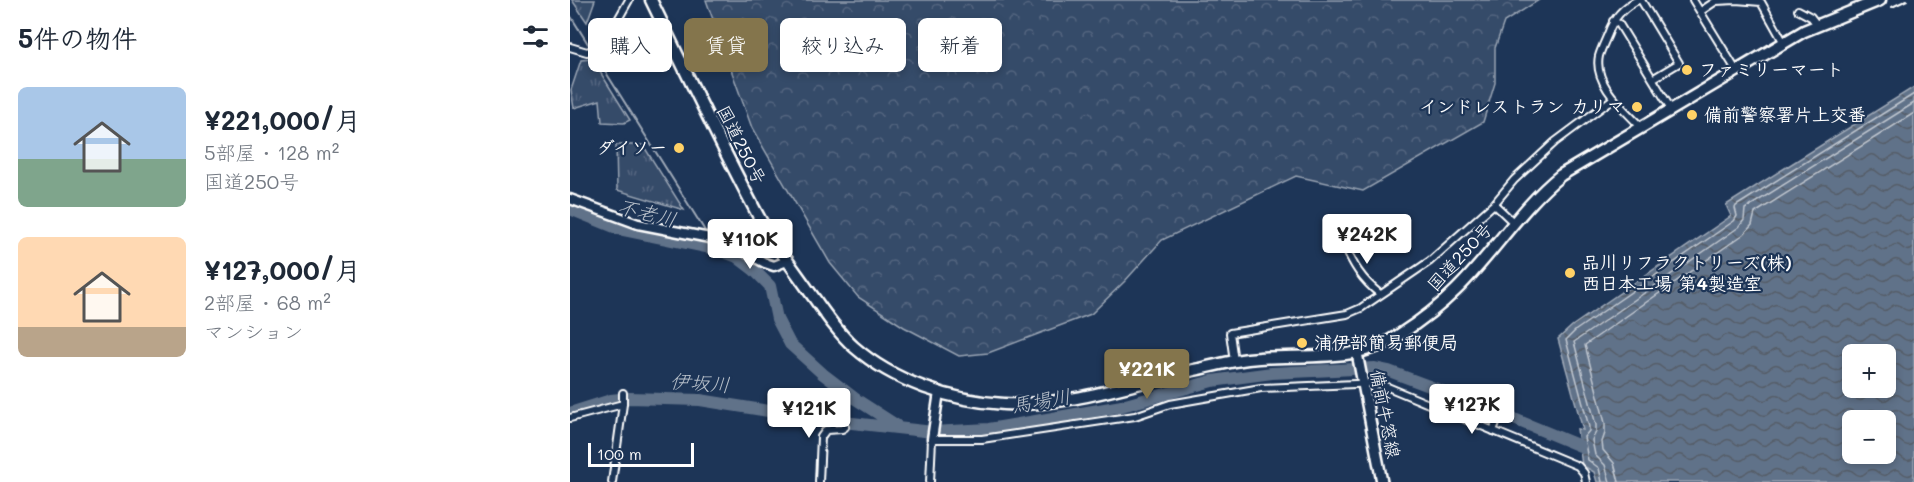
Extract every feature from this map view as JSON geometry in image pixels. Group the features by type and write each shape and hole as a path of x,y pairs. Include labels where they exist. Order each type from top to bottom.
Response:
{"highway":[{"name":"国道250号","path":"651,0 762,222 787,261 841,333 853,345 881,365 915,382 939,392 1007,404 1043,402 1102,393 1167,375 1234,361 1256,358 1357,356 1385,344 1399,336 1455,291 1542,190 1561,175 1784,43 1880,0"}],"main road":[{"path":"570,199 638,224 707,236 734,245 765,264 774,266 787,261"},
{"name":"備前牛窓線","path":"1357,356 1382,482"},
{"path":"932,437 939,392"}],"street":[{"path":"570,47 587,52 603,46 629,0"},
{"path":"1641,127 1614,98 1599,73 1599,58 1613,21 1622,10 1639,0 1679,63 1654,78"},
{"path":"1694,0 1736,70"},
{"path":"1701,11 1716,1 1761,2 1784,43"},
{"path":"1798,10 1811,17 1818,26"},
{"path":"1613,21 1619,24 1671,109"},
{"path":"1234,361 1230,333 1347,314 1361,308 1430,261 1494,204 1514,180 1555,142 1614,98"},
{"path":"1494,204 1513,222"},
{"path":"1344,243 1357,271 1380,294"},
{"path":"930,482 932,437 981,439 1135,416 1170,404 1261,388 1362,382 1378,383 1578,466 1584,473 1586,482"},
{"path":"612,482 623,394"},
{"path":"1493,430 1504,400"},
{"path":"570,418 623,404"},
{"path":"819,482 821,437 825,430 845,427"}],"green space":[{"path":"572,0 595,0 587,22"},
{"path":"706,0 1539,0 1504,22 1495,48 1495,83 1483,122 1363,191 1296,176 1162,240 1091,314 988,353 959,356 904,327 858,297 830,263 752,128 732,72 768,72 768,18 712,18"},
{"path":"588,59 588,72 600,72 630,120 624,123 602,122 600,100 574,108 571,90 581,60"},
{"path":"616,145 643,145 684,210 617,190"}],"water":[{"path":"1914,87 1914,482 1597,482 1594,472 1582,465 1577,429 1583,430 1558,339 1572,326 1731,216 1726,205"}],"waterway":[{"path":"570,15 707,234"},
{"name":"馬場川","path":"570,209 619,229 716,249 737,257 770,286 777,319 790,344 823,374 857,400 896,425"},
{"name":"不老川","path":"711,242 716,249"},
{"name":"馬場川","path":"570,413 611,400 629,398 700,400 825,420 933,432 989,429 1122,406 1212,381 1272,373 1375,368 1389,371 1485,407 1580,446"}],"railway":[{"path":"1892,7 1907,0"}],"place":[{"name":"ファミリーマート","path":"1687,70"},
{"name":"インドレストラン カリマ","path":"1637,107"},
{"name":"備前警察署片上交番","path":"1692,115"},
{"name":"ダイソー","path":"679,148"},
{"name":"品川リフラクトリーズ(株) 西日本工場 第4製造室","path":"1570,273"},
{"name":"浦伊部簡易郵便局","path":"1302,343"}],"water label":[{"name":"伊坂川","path":"700,383"}]}
